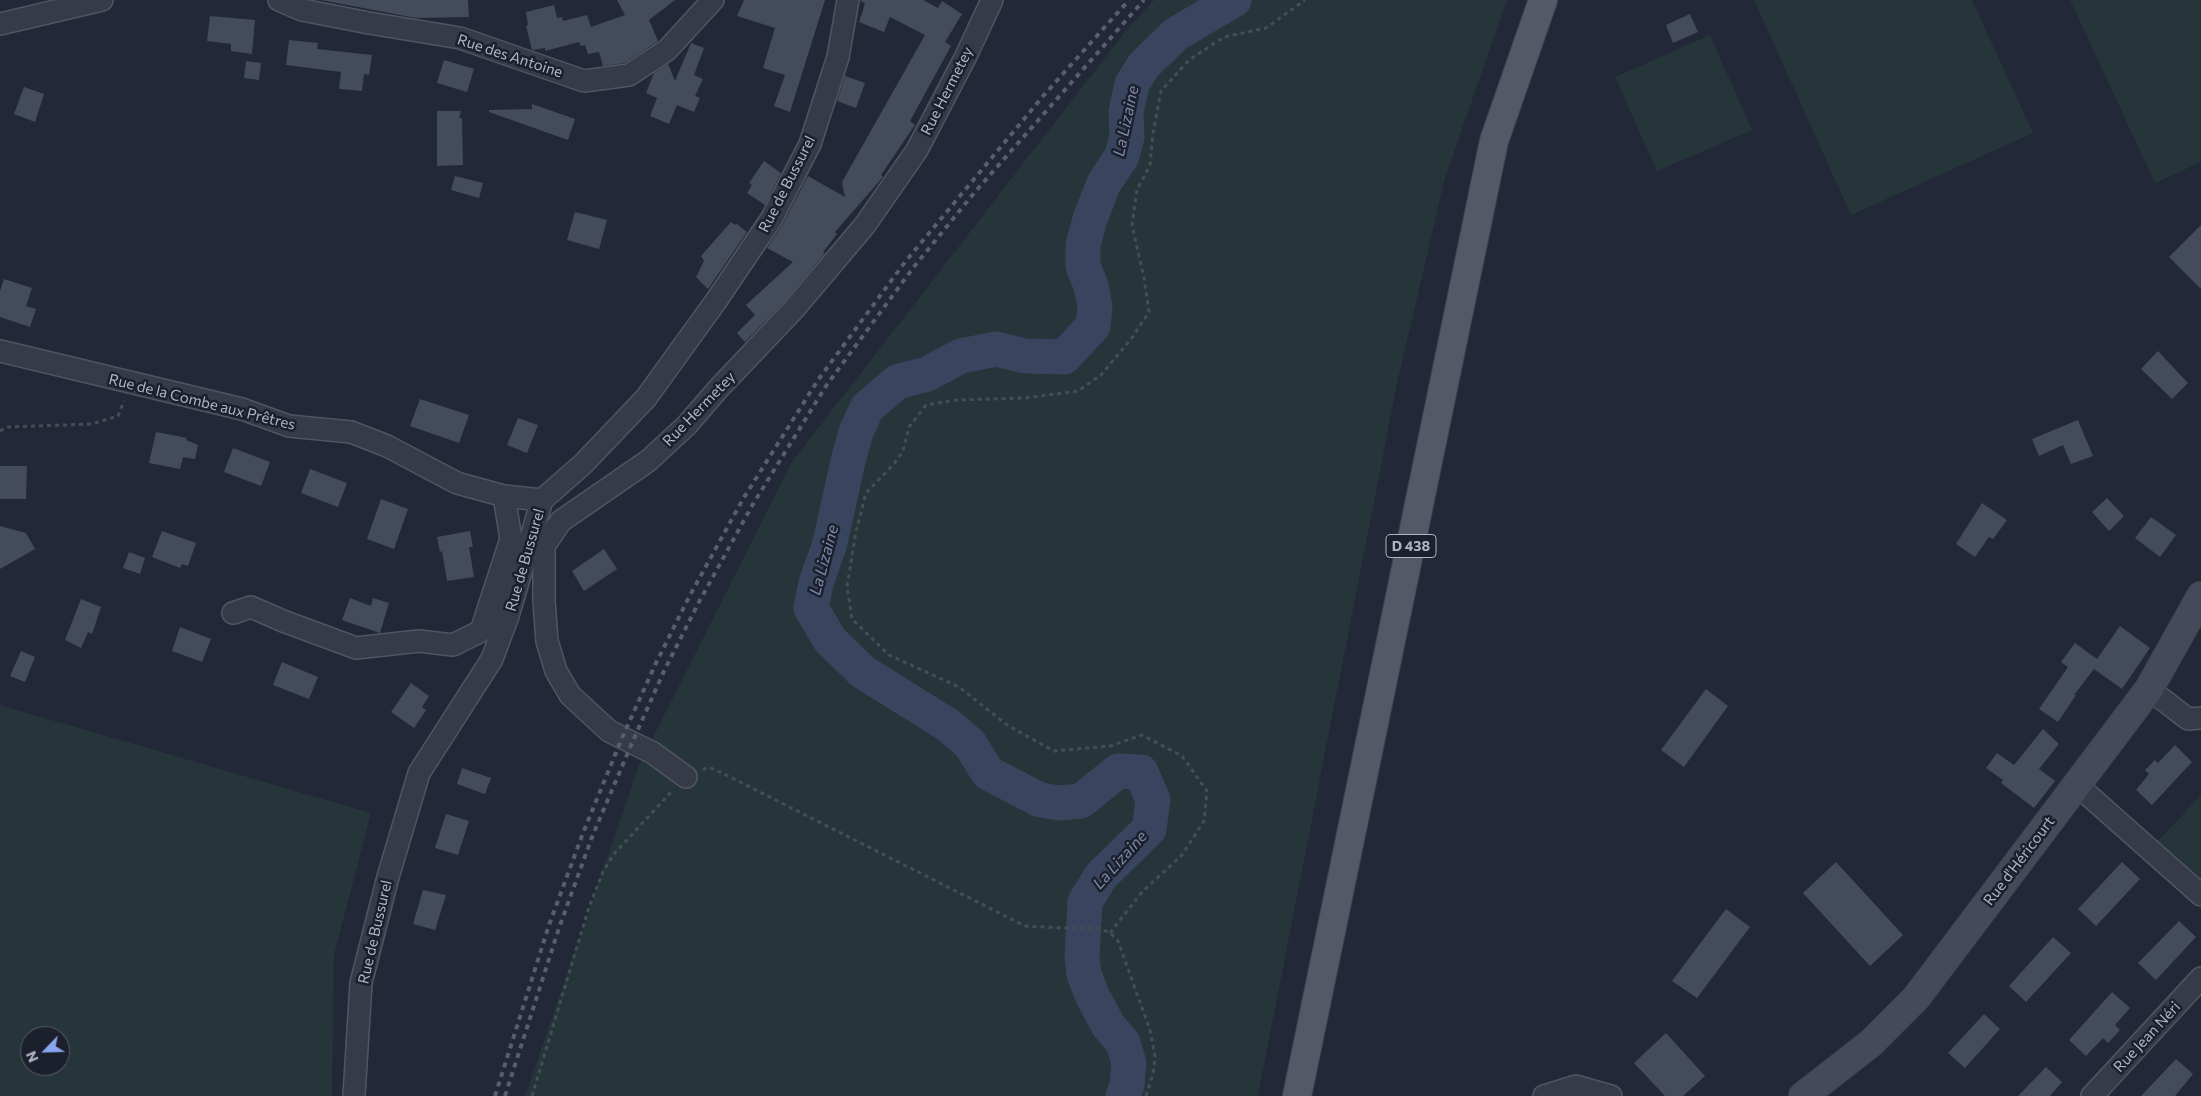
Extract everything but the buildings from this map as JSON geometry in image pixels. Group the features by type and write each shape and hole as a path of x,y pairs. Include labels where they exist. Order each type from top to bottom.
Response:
{"main road":[{"name":"D 438","path":"1297,1096 1494,141 1543,0"}],"street":[{"path":"0,24 102,0"},
{"name":"Rue des Antoine","path":"279,0 302,10 460,38 584,81 629,75 668,50 713,0"},
{"name":"Rue de Bussurel","path":"354,1096 362,983 388,876 416,782 492,659 508,616 542,500 583,464 646,398 716,302 772,218 810,144 838,56 848,0"},
{"name":"Rue Hermetey","path":"686,777 653,754 609,731 570,695 556,671 547,641 544,601 544,546 561,521 648,461 687,425 718,389 794,309 865,226 917,150 966,56 985,2"},
{"name":"Rue de la Combe aux Prêtres","path":"0,351 242,410 289,426 351,432 386,446 458,483 504,496 542,500"},
{"path":"233,613 251,607 282,621 356,648 419,641 453,646 480,631 511,539 504,496"},
{"name":"Rue d'Héricourt","path":"1817,1092 1871,1043 1916,998 2149,689 2201,596"},
{"path":"2149,689 2188,719 2201,718"},
{"path":"2077,785 2201,895"},
{"name":"Rue Jean Néri","path":"2092,1096 2201,978"},
{"path":"1544,1096 1576,1086 1611,1096"}],"path":[{"path":"1110,933 1142,892 1182,855 1204,821 1207,791 1182,756 1142,735 1110,746 1054,751 1007,724 959,687 889,655 852,619 847,587 856,531 866,493 894,464 903,451 909,427 926,405 956,400 1025,398 1078,391 1101,374 1131,339 1149,312 1144,278 1132,225 1137,190 1150,165 1153,133 1161,91 1189,60 1224,37 1266,28 1304,0"},
{"path":"0,431 8,427 92,424 118,416 127,394"},
{"path":"532,1096 589,907 603,872 613,855 686,777 709,767 1025,926 1098,928 1110,933 1118,941 1150,1030 1155,1056 1153,1074 1146,1096"}],"shaded area":[{"path":"1154,0 1507,0 1445,178 1397,384 1258,1096 525,1096 639,765 792,462 1128,28"},
{"path":"1754,0 1972,0 2033,133 1851,215"},
{"path":"2070,0 2201,0 2201,162 2155,183"},
{"path":"1710,35 1752,130 1657,171 1615,77"},
{"path":"0,705 371,813 334,955 332,1096 0,1096"},
{"path":"2201,795 2201,880 2158,841"}],"waterway":[{"name":"La Lizaine","path":"1123,1096 1127,1085 1129,1063 1123,1043 1108,1025 1092,995 1084,974 1082,955 1085,902 1101,876 1149,829 1153,800 1141,772 1118,771 1081,801 1059,803 1040,800 988,773 970,744 948,725 863,672 830,640 811,608 816,583 830,543 856,432 867,408 897,382 927,374 961,356 996,349 1025,356 1064,357 1093,326 1095,307 1091,286 1083,266 1083,245 1090,219 1104,183 1122,156 1127,137 1126,112 1132,84 1144,65 1176,34 1234,0"}],"railway":[{"path":"495,1096 549,925 583,833 622,738 655,665 689,597 743,499 818,380 905,262 1044,95 1129,0"},
{"path":"505,1096 559,928 592,837 664,671 699,602 753,504 826,386 913,268 975,192 1144,0"}]}
